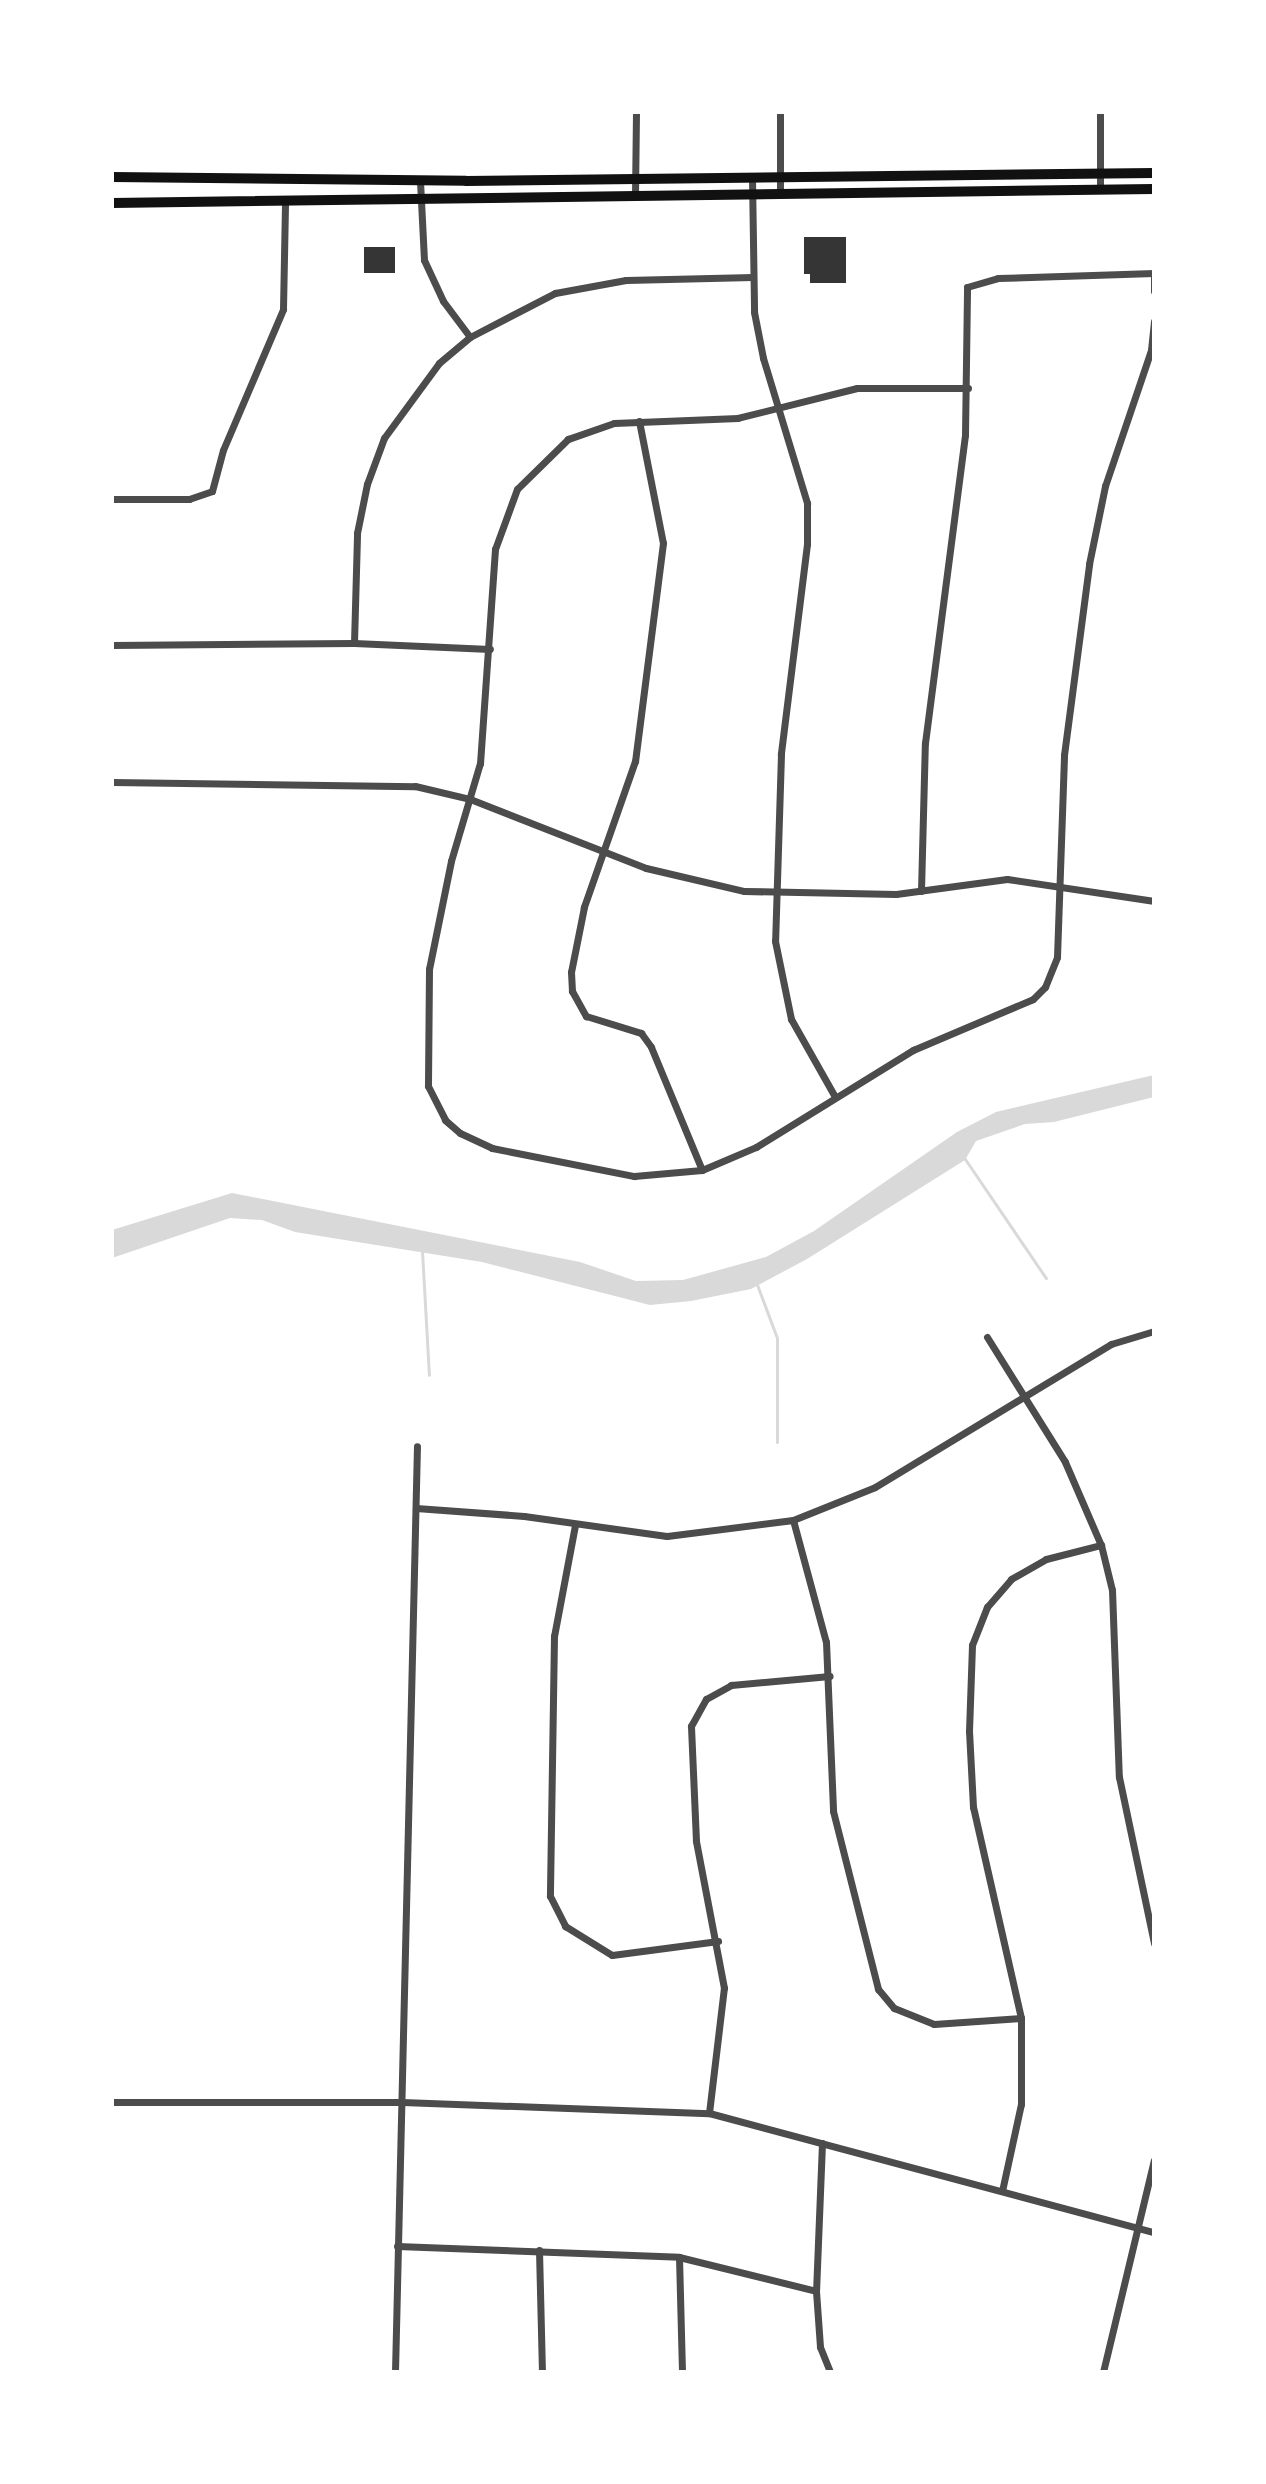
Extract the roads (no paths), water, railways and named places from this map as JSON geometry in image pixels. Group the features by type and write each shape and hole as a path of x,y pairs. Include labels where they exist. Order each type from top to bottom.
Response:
{"main road":[{"path":"112,177 420,181 1154,173"},
{"path":"112,203 1154,189"}],"street":[{"path":"635,195 636,112"},
{"path":"780,112 780,193"},
{"path":"1100,112 1100,189"},
{"path":"752,178 753,277 763,358 807,503 807,544 781,754 775,941 788,1008 804,1049 834,1095"},
{"path":"420,181 424,260 443,301 470,337"},
{"path":"112,499 189,499 212,491 223,450 283,309 285,200"},
{"path":"921,891 925,743 968,388 967,287 998,278 1154,273 1154,291"},
{"path":"354,643 357,533 384,438 412,395 470,337 525,304 584,286 753,277"},
{"path":"968,388 857,388 738,418 614,423 568,439 517,489 495,549 485,735 435,926 425,1064 428,1086 445,1120 475,1142 634,1176 702,1170 756,1147 834,1095 913,1050 1033,999 1054,972 1064,755 1089,564 1105,486 1151,350 1154,321"},
{"path":"639,421 663,543 635,761 575,940 572,991 586,1016 641,1033 702,1170"},
{"path":"112,645 354,643 490,649"},
{"path":"112,782 358,781 415,786 470,799 696,883 777,891 921,891 1007,879 1154,901"},
{"path":"416,1508 700,1536 793,1520 875,1487 1020,1396 1111,1344 1154,1331"},
{"path":"987,1337 1020,1396 1065,1462 1101,1545 1112,1590 1119,1777 1154,1943"},
{"path":"395,2372 417,1446"},
{"path":"793,1520 821,1616 830,1676 833,1811 878,1989 894,2008 934,2024 1021,2018"},
{"path":"575,1525 554,1636 550,1896 575,1936 612,1955 718,1941"},
{"path":"1002,2191 1021,2104 1021,2018 973,1807 969,1731 972,1645 987,1607 1011,1579 1046,1559 1101,1545"},
{"path":"709,2113 723,2008 718,1941 692,1810 690,1734 695,1714 714,1692 731,1685 830,1676"},
{"path":"112,2102 402,2102 709,2113 1154,2232"},
{"path":"822,2143 816,2291 820,2347 830,2372"},
{"path":"1103,2372 1154,2160"},
{"path":"397,2246 679,2257 816,2291"},
{"path":"539,2250 542,2372"},
{"path":"679,2257 682,2372"}],"waterway":[{"path":"965,1159 1046,1278"},
{"path":"422,1251 429,1375"},
{"path":"756,1282 777,1338 777,1442"}]}
